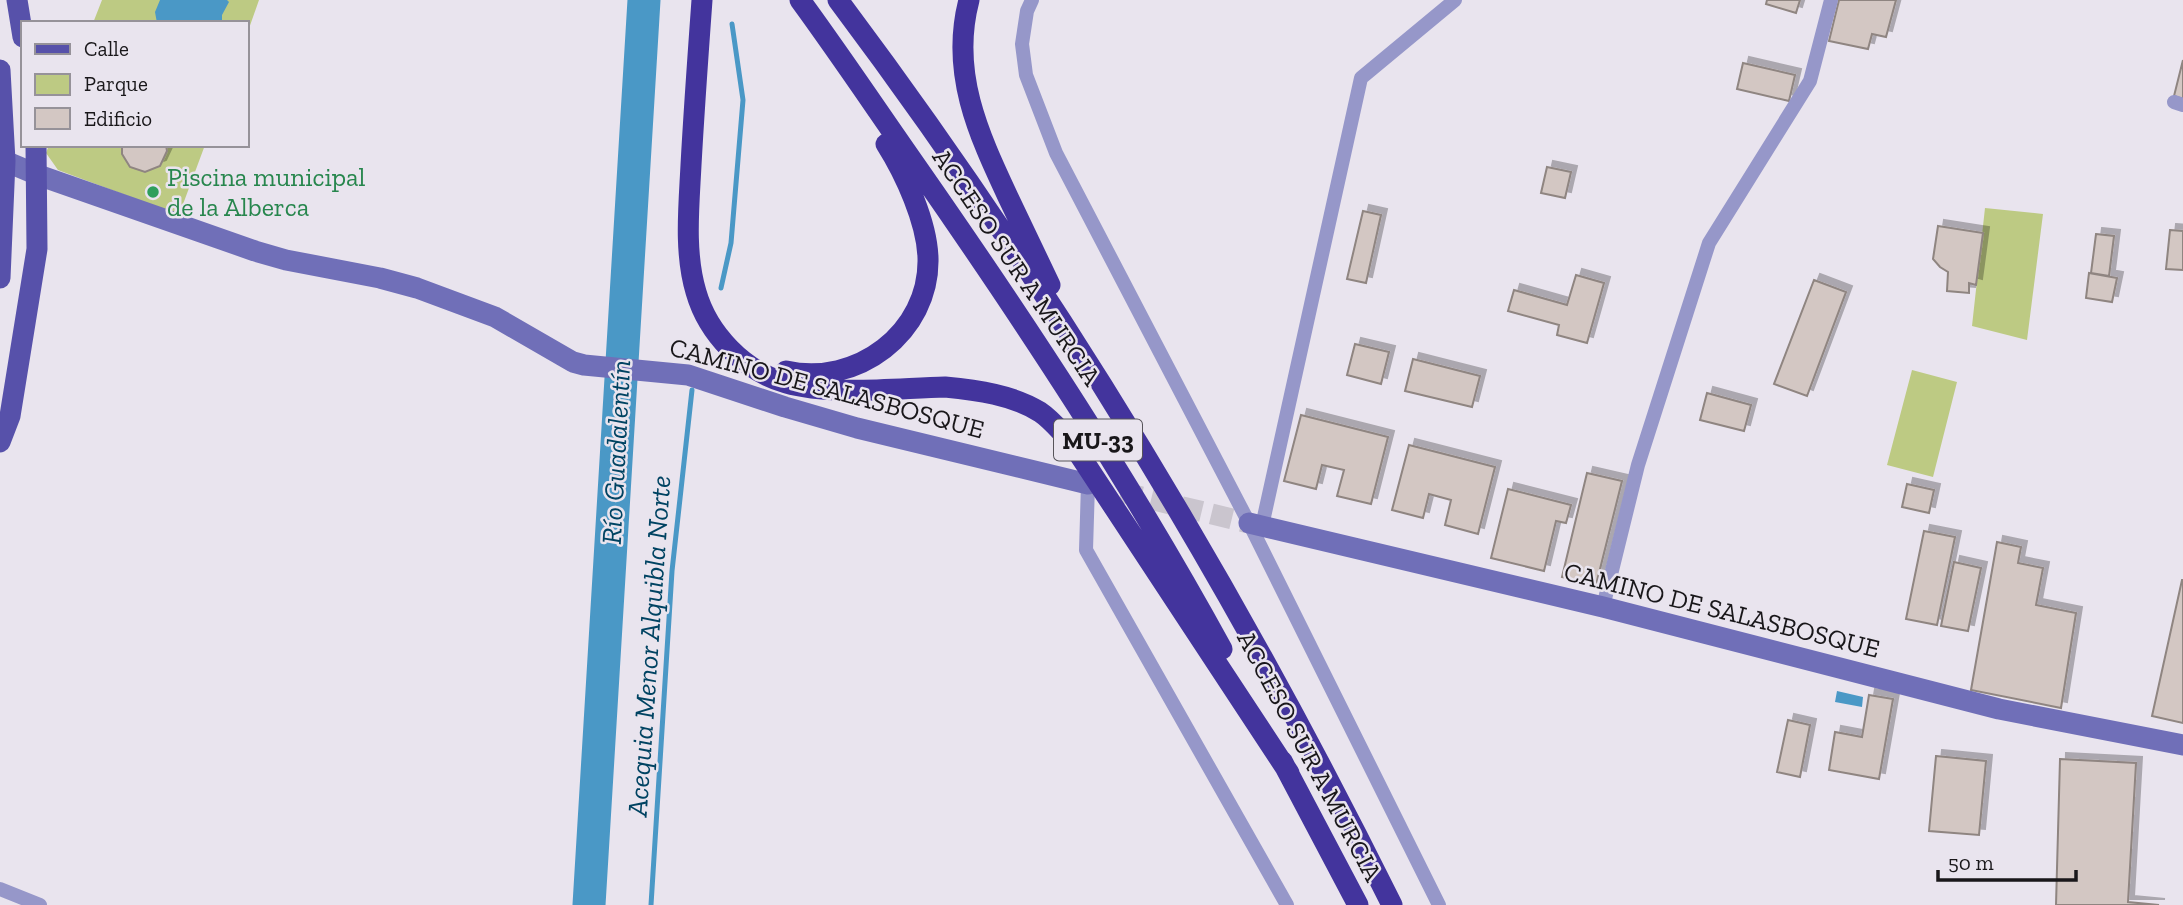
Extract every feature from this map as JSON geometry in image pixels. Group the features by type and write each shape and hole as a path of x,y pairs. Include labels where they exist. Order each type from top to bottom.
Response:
{"highway":[{"path":"702,0 689,231 696,294 717,336 748,365 765,376 786,383 827,390 945,387 964,389 1004,397 1040,412 1071,442 1289,773"},
{"name":"ACCESO SUR A MURCIA","path":"800,0 1000,286 1100,443 1199,608 1357,905"},
{"name":"ACCESO SUR A MURCIA","path":"838,0 954,162 1081,350 1233,603 1392,905"},
{"path":"969,0 963,25 962,50 973,116 1081,350"},
{"path":"717,336 774,368 827,374 862,364 891,344 905,329 923,293 928,258 925,236 908,184 813,18"}],"main road":[{"path":"17,0 21,25"},
{"path":"0,70 0,278"},
{"path":"0,442 10,416 37,249 36,147"}],"street":[{"path":"1032,0 1027,11 1022,44 1026,75 1056,153 1256,524 1439,905"},
{"path":"1256,524 1361,78 1455,0"},
{"path":"1603,607 1638,465 1709,243 1810,81 1831,0"},
{"name":"CAMINO DE SALASBOSQUE","path":"2,160 255,251 417,288 495,317 561,356 584,365 702,379 857,428 1088,484"},
{"path":"1088,484 1086,551 1287,905"},
{"name":"CAMINO DE SALASBOSQUE","path":"1256,524 1603,607 1999,709 2183,745"},
{"path":"0,889 40,905"}],"green space":[{"path":"102,0 259,0 248,31 248,21 94,21"},
{"name":"Piscina municipal de la Alberca","path":"48,147 204,147 179,215 58,170 46,153"},
{"path":"1985,208 2043,214 2027,340 1972,326"},
{"path":"1912,370 1957,382 1933,477 1887,465"}],"water":[{"path":"160,0 229,2 222,21 157,21 155,12"},
{"path":"1837,691 1863,697 1862,707 1835,702"}],"building":[{"path":"1767,0 1800,0 1796,13 1766,4"},
{"path":"1839,0 1896,0 1886,37 1872,34 1868,49 1829,41"},
{"path":"2183,60 2183,99 2174,96"},
{"path":"1743,63 1795,75 1789,101 1737,89"},
{"path":"122,147 166,147 167,151 160,166 145,172 130,167 122,154"},
{"path":"1547,167 1571,172 1565,198 1541,193"},
{"path":"1363,211 1381,215 1366,283 1347,279"},
{"path":"1938,226 1983,233 1976,285 1969,283 1969,293 1947,291 1948,272 1933,259"},
{"path":"2170,230 2183,231 2183,270 2166,269"},
{"path":"2096,234 2114,236 2109,276 2091,273"},
{"path":"2089,273 2117,278 2112,302 2086,298"},
{"path":"1576,275 1604,283 1587,343 1557,335 1559,325 1508,311 1514,290 1567,305"},
{"path":"1814,280 1846,292 1807,396 1774,384"},
{"path":"1355,344 1389,352 1381,384 1347,375"},
{"path":"1413,359 1480,376 1472,407 1405,391"},
{"path":"1707,393 1751,405 1744,431 1700,420"},
{"path":"1301,415 1388,437 1371,504 1337,496 1344,470 1322,465 1316,489 1284,481"},
{"path":"1409,445 1495,467 1478,534 1445,525 1451,500 1429,494 1423,518 1392,510"},
{"path":"1587,473 1622,481 1596,585 1562,577"},
{"path":"1907,484 1934,490 1929,513 1902,507"},
{"path":"1508,489 1571,505 1566,523 1556,521 1544,571 1491,558"},
{"path":"1924,531 1955,537 1937,625 1906,619"},
{"path":"1997,542 2021,547 2018,563 2043,568 2036,605 2076,613 2061,708 1971,690"},
{"path":"1954,562 1981,568 1968,631 1941,626"},
{"path":"2183,580 2183,723 2152,716"},
{"path":"1869,695 1893,699 1879,779 1829,770 1835,732 1862,737"},
{"path":"1788,720 1810,725 1800,777 1777,772"},
{"path":"1936,756 1986,761 1979,835 1929,831"},
{"path":"2060,759 2136,763 2128,902 2159,905 2056,905"}],"waterway":[{"name":"Río Guadalentín","path":"589,905 644,0"},
{"name":"Acequia Menor Alquibla Norte","path":"721,288 731,243 743,100 732,24"},
{"name":"Acequia Menor Alquibla Norte","path":"651,905 672,571 692,390"}],"tunnel":[{"path":"1121,492 1249,523"}],"place":[{"name":"Piscina municipal de la Alberca","path":"153,192"}]}
